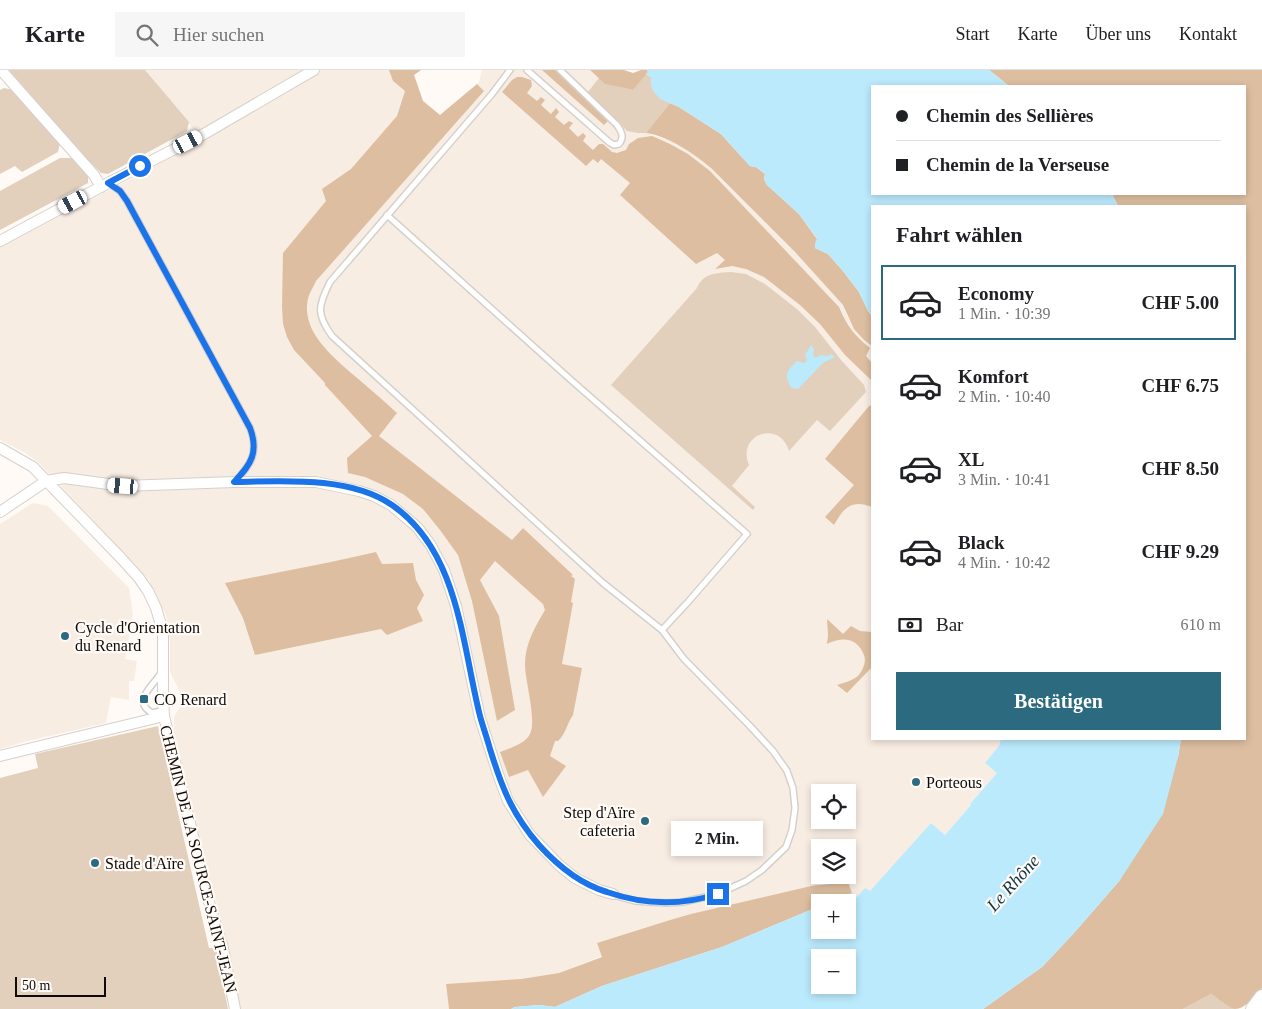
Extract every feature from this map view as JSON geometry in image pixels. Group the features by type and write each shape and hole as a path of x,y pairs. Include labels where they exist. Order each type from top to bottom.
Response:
{"street":[{"path":"1,70 105,185"},
{"path":"0,241 204,134 314,70"},
{"name":"CHEMIN DE LA SOURCE-SAINT-JEAN","path":"0,448 33,468 46,481 139,578 156,608 163,632 164,713 206,893 223,949 235,1009"},
{"path":"0,512 46,481 64,478 132,486 234,482 316,482 359,491 391,504 417,527 438,558 458,616 480,718 508,801 530,834 559,865 575,878 599,890 613,894"},
{"path":"0,756 164,713"},
{"path":"1253,1009 1262,997"}],"lane":[{"path":"510,70 492,94 330,282 322,298 320,314 323,324 332,336 603,583 662,630 684,659 773,752 787,772 793,788 792,830 786,847 762,870 746,881 718,894 683,902 668,903 635,900 613,894"},
{"path":"527,70 609,142 614,145 619,144 623,137 617,125 560,70"},
{"path":"105,185 120,191 127,201 250,428 254,439 252,459 234,482"},
{"path":"387,215 522,337 747,534 662,630"},
{"path":"163,670 147,692 144,705 152,713 164,713"}],"shaded area":[{"path":"9,70 145,70 189,122 187,131 108,174 101,173 77,149"},
{"path":"145,70 421,70 414,75 423,101 440,115 479,82 482,70 590,70 605,84 633,90 646,74 660,99 670,103 647,133 671,141 700,158 711,168 795,252 843,305 849,320 864,340 871,345 871,740 1001,740 995,751 997,773 945,835 931,823 870,892 857,897 856,894 852,893 848,884 856,884 856,839 811,839 811,884 829,884 811,886 670,920 597,943 602,956 559,973 521,979 446,985 449,1009 240,1009 229,950 200,841 174,730 174,717 181,705 182,696 170,672 170,641 166,615 148,579 38,462 0,440 0,247 203,141"},
{"path":"389,70 421,70 414,75 423,101 440,115 477,84 484,91 316,281 309,295 308,320 320,342 337,361 397,413 379,436 512,540 523,528 575,579 571,602 573,603 562,664 582,668 573,715 563,735 558,741 555,741 550,756 566,766 543,797 528,770 509,777 500,752 521,743 530,734 532,719 525,657 531,636 545,610 543,604 495,561 480,580 499,616 515,710 497,721 472,601 458,555 423,509 403,494 365,477 348,473 347,458 372,436 294,350 283,324 283,253 326,201 322,189 351,169 397,116 405,91 393,81"},
{"path":"542,70 555,70 608,121 604,125"},
{"path":"590,70 624,70 633,73 647,70 648,72 633,90 605,84"},
{"path":"989,70 1262,70 1262,988 1243,1007 1232,1008 1211,994 1183,1009 983,1009 1042,967 1120,880 1178,757 1181,740 1246,740 1246,205 1118,205 1112,195 1246,195 1246,85 1008,85"},
{"path":"646,74 651,77 652,86 656,93 670,103 646,133 627,131 588,92 599,78 606,84 633,90"},
{"path":"522,77 531,80 532,86 527,93 537,101 541,97 545,100 541,105 551,114 556,108 559,112 555,117 564,125 569,121 573,123 569,128 578,137 583,133 586,136 583,141 593,150 599,144 603,144 612,152 617,153 626,150 629,144 638,138 652,136 688,154 710,171 839,307 852,330 870,348 866,356 871,362 871,380 845,355 820,324 800,305 764,277 746,269 732,266 715,269 725,260 717,253 696,264 620,195 630,183 601,159 598,163 593,159 586,166 502,92 512,80"},
{"path":"4,88 13,90 60,143 58,152 22,172 15,166 0,174 0,90"},
{"path":"670,103 721,134 750,166 756,167 765,174 764,179 767,185 799,214 817,239 815,248 828,254 859,292 871,315 871,345 854,329 843,305 795,252 711,168 672,142 646,133"},
{"path":"60,158 72,158 88,175 88,183 0,230 0,191"},
{"path":"731,272 746,274 765,284 798,310 815,327 864,385 866,392 830,431 817,420 789,451 784,441 777,435 769,433 761,434 748,445 749,465 732,486 755,507 753,510 611,385 703,279 711,275"},
{"path":"871,405 871,507 859,504 849,506 841,513 834,525 825,517 854,485 825,459"},
{"name":"Cycle d'Orientation du Renard","path":"33,503 48,506 129,588 133,614 125,659 137,661 134,681 129,681 129,700 111,697 106,723 0,749 0,524"},
{"path":"376,552 382,564 413,563 416,580 424,595 417,608 423,621 387,635 381,629 255,655 243,618 225,583"},
{"path":"827,619 843,634 851,626 860,631 871,632 871,668 847,693 837,685 858,676 864,666 865,657 860,648 852,641 838,640 827,644"},
{"name":"Stade d'Aïre","path":"158,726 209,948 216,948 228,1009 0,1009 0,778 38,768 35,754"},
{"path":"849,884 852,893 811,894 811,910 722,947 602,986 555,1007 539,1005 511,1009 449,1009 446,984 521,979 559,973 602,957 597,943 691,914 811,886"},
{"path":"1211,994 1236,1009 1183,1009"}],"water":[{"path":"647,70 989,70 1008,85 871,85 871,195 1112,195 1118,205 871,205 871,315 859,292 843,271 828,254 815,248 817,239 799,214 767,185 764,179 765,174 756,167 750,166 721,134 679,107 660,99 653,91 651,77 646,74"},
{"path":"811,345 814,349 814,357 820,355 829,356 831,354 835,357 823,363 798,389 791,388 787,379 788,370 797,361 806,362 805,355"},
{"name":"Le Rhône","path":"1001,740 1181,740 1163,814 1120,880 1042,967 983,1009 511,1009 539,1005 555,1007 602,986 722,947 811,910 811,939 856,939 856,896 865,888 870,891 931,823 945,835 997,773 985,763 999,746"}],"place":[{"name":"Cycle d'Orientation du Renard","path":"65,636"},
{"name":"CO Renard","path":"144,699"},
{"name":"Porteous","path":"916,782"},
{"name":"Step d'Aïre cafeteria","path":"645,821"},
{"name":"Stade d'Aïre","path":"95,863"}],"route":[{"path":"140,166 108,183 120,191 127,201 250,428 254,439 252,459 234,482 316,482 374,496 391,504 404,514 430,544 444,570 456,606 480,718 499,777 508,801 530,834 559,865 575,878 599,890 635,900 668,903 683,902 718,894"}]}
